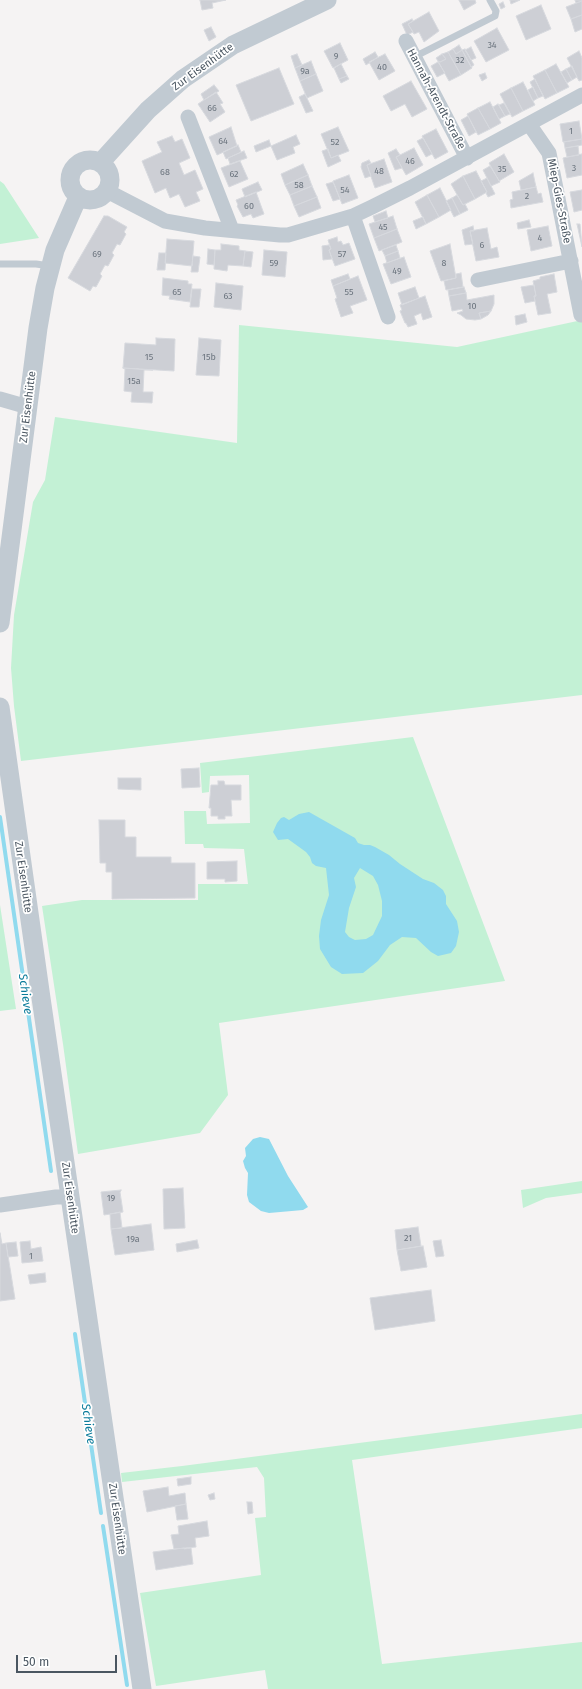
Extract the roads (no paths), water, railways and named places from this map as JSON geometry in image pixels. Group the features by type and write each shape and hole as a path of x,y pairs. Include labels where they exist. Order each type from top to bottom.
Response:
{"street":[{"name":"Zur Eisenhütte","path":"101,162 148,110 183,79 233,45 327,0"},
{"name":"Hannah-Arendt-Straße","path":"406,41 467,158"},
{"name":"Hannah-Arendt-Straße","path":"107,191 165,221 205,228 288,235 353,216 467,158 582,95"},
{"path":"188,117 232,230"},
{"name":"Miep-Gies-Straße","path":"529,124 550,153 581,315"},
{"path":"94,159 101,162 107,168 110,176 110,184 107,191 101,197 94,200 86,200 78,197 70,184 70,176 73,168 86,160 94,159"},
{"name":"Zur Eisenhütte","path":"0,623 38,328 50,266 55,250 78,197"},
{"path":"353,216 388,317"},
{"path":"478,280 571,261"},
{"path":"0,399 28,407"},
{"name":"Zur Eisenhütte","path":"0,707 142,1689"},
{"path":"0,1204 56,1197 70,1197"}],"lane":[{"path":"414,57 495,16 496,11 490,0"},
{"path":"0,264 36,264 50,266"}],"water":[{"path":"309,812 355,838 358,843 370,845 389,855 423,879 434,883 443,890 446,896 446,904 457,921 459,932 456,946 451,953 438,956 431,952 416,938 402,937 390,945 378,961 363,973 342,974 331,967 320,949 319,936 321,920 329,895 326,868 316,866 312,863 306,852 288,839 278,840 273,832 281,818 284,817 289,820 299,814","holes":["360,868 373,876 378,885 382,901 382,916 373,935 366,939 355,940 349,937 345,932 349,908 356,887 354,878"]},
{"path":"260,1137 269,1139 288,1176 308,1207 303,1210 269,1213 261,1211 249,1202 247,1195 248,1173 243,1161 246,1156 245,1148 253,1139"}],"waterway":[{"name":"Schieve","path":"0,817 51,1171"},
{"name":"Schieve","path":"75,1334 101,1513"},
{"name":"Schieve","path":"103,1526 127,1685"}]}
